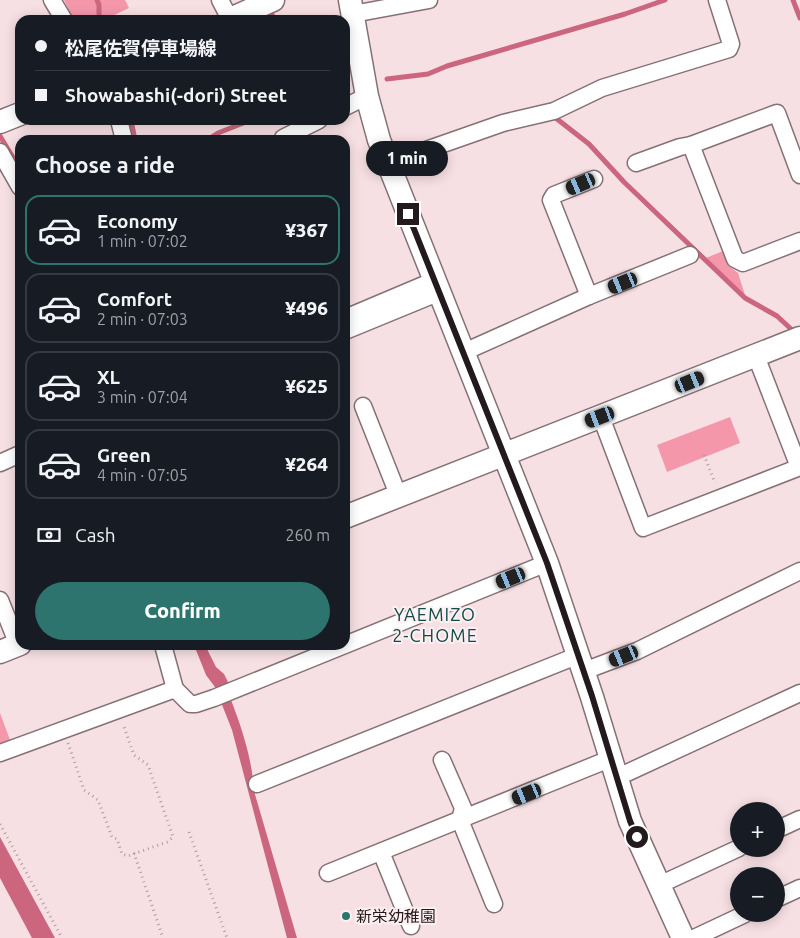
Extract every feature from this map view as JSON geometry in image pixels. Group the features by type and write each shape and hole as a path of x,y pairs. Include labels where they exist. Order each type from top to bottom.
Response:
{"main road":[{"path":"226,13 273,0"},
{"path":"351,7 367,96 379,140 547,563 615,768 630,821 683,938"},
{"path":"0,122 15,116"},
{"path":"350,516 794,341"}],"street":[{"path":"52,0 61,15"},
{"path":"351,7 429,0"},
{"path":"389,165 406,156 503,123 554,111 610,85 729,49 731,44 717,0"},
{"path":"350,104 367,96"},
{"path":"636,163 680,147 692,145 776,113 800,175"},
{"path":"289,135 309,125"},
{"path":"692,145 734,259 743,263 800,241"},
{"path":"0,152 15,178"},
{"path":"589,296 551,200 554,195 594,178"},
{"path":"464,352 589,296 690,255"},
{"path":"350,316 437,286"},
{"path":"350,329 437,286"},
{"path":"600,417 643,528 721,498 800,467 756,356"},
{"path":"363,406 399,497"},
{"path":"0,463 15,456"},
{"path":"350,643 547,563"},
{"path":"257,784 581,663 637,651 800,572"},
{"path":"0,600 13,647"},
{"path":"164,650 174,689 190,704 196,704 333,650"},
{"path":"0,753 174,689"},
{"path":"328,873 460,820 615,768 800,693"},
{"path":"442,760 462,808 460,820 494,904"},
{"path":"785,826 800,819"},
{"path":"381,852 411,926"},
{"path":"659,885 730,852"},
{"path":"785,895 800,888"},
{"path":"694,938 730,921"}],"path":[{"path":"704,455 721,498"},
{"path":"63,730 84,790 98,800 112,837 117,839 122,854 128,856 168,842 173,837 148,765 134,755 118,710"},
{"path":"0,824 62,938"},
{"path":"189,832 226,938"},
{"path":"134,854 163,938"}],"shaded area":[{"path":"64,0 125,0 129,8 114,15 72,15"},
{"path":"723,251 730,267 738,273 746,298 706,258"},
{"path":"730,417 740,443 667,472 657,445"},
{"path":"196,650 208,650 216,667 224,674 228,682 226,687 248,751 254,791 297,938 287,938 232,730 215,687 206,675"},
{"path":"0,713 10,740 0,744"},
{"path":"0,837 55,938 32,938 0,878"}],"waterway":[{"path":"97,0 99,15"},
{"path":"387,79 428,74 447,66 625,14 665,0"},
{"path":"793,0 800,18"},
{"path":"557,119 589,144 624,182 745,298 777,316 794,334"},
{"path":"132,125 134,135"},
{"path":"215,135 238,125"},
{"path":"0,136 15,161"}],"place":[{"name":"新栄幼稚園","path":"346,916"}],"district":[{"name":"YAEMIZO 2-CHOME","path":"435,624"}],"route":[{"path":"408,214 547,563 592,696 630,821 637,837"}]}
